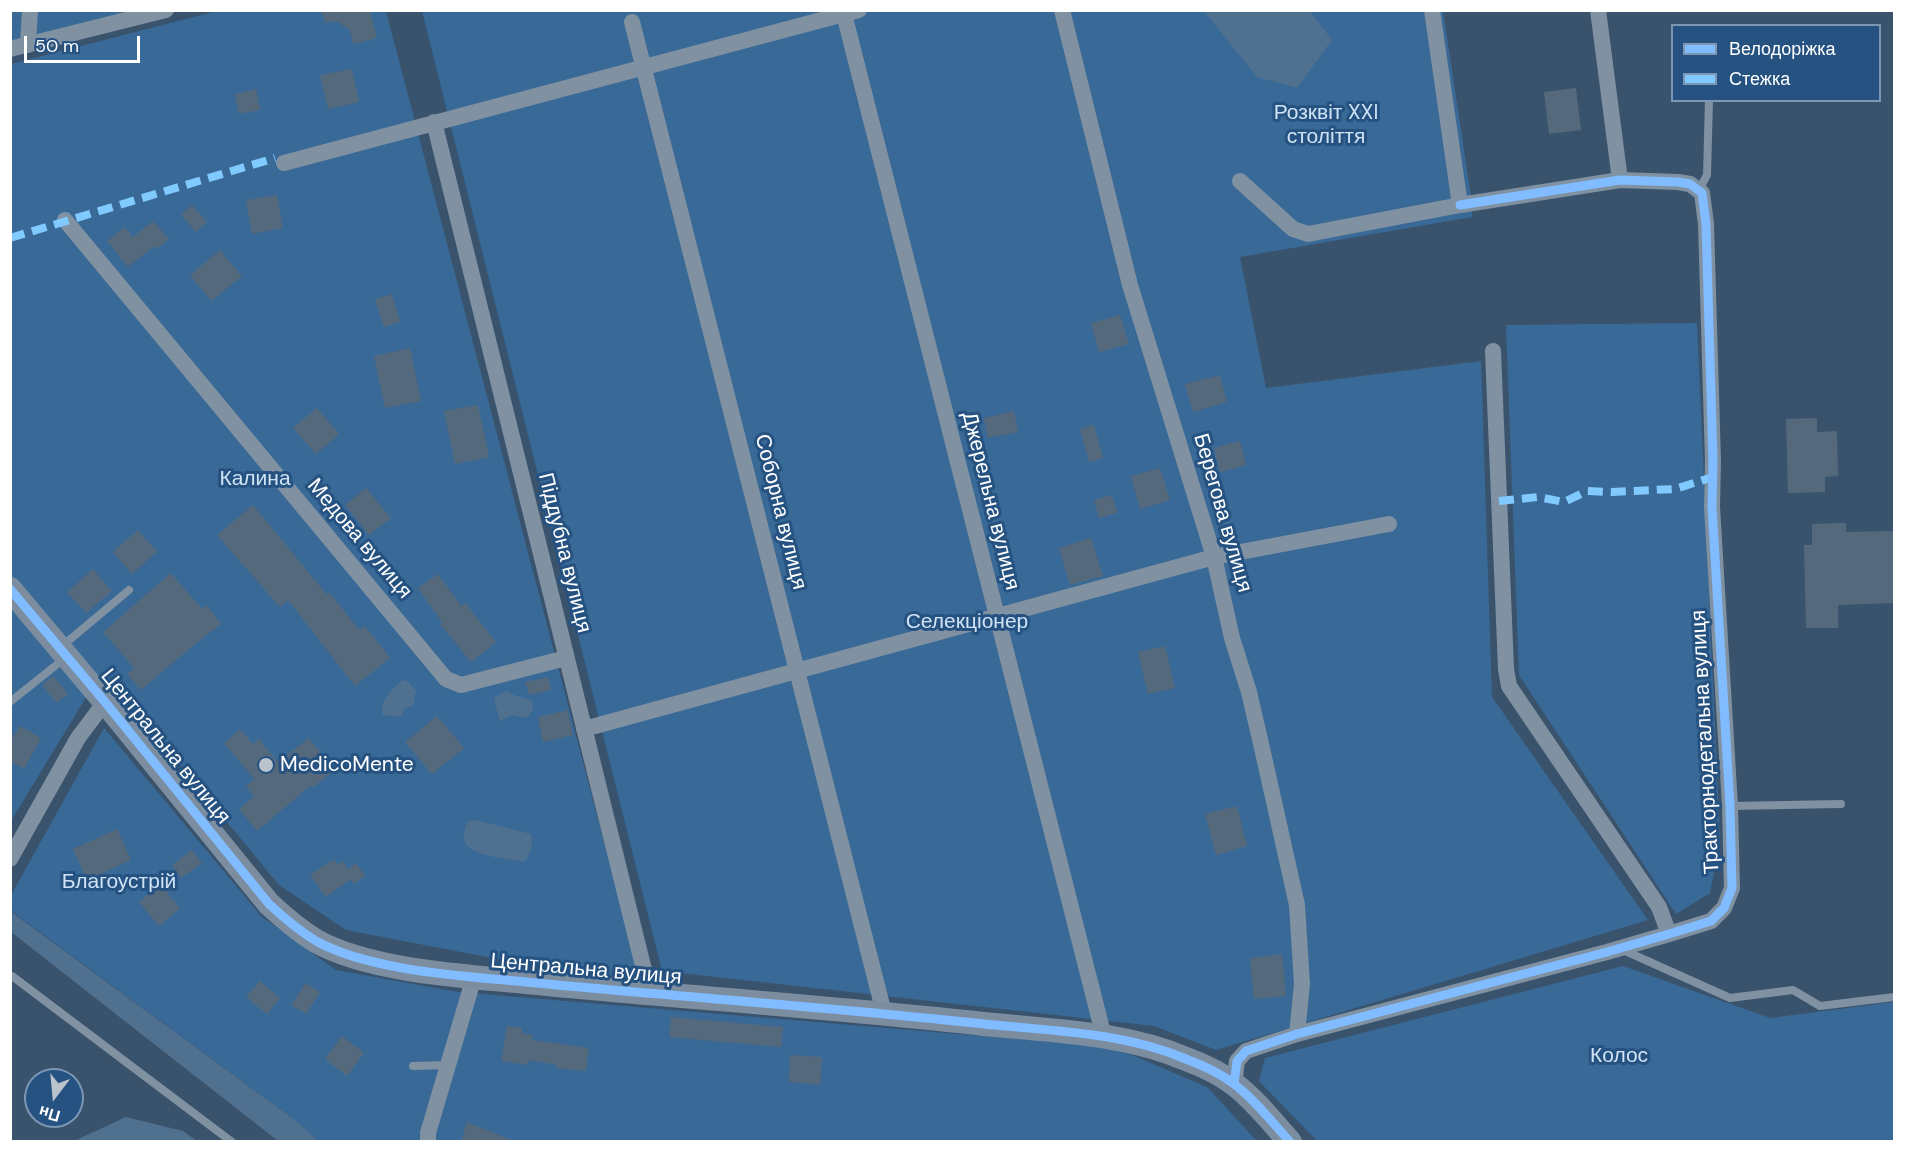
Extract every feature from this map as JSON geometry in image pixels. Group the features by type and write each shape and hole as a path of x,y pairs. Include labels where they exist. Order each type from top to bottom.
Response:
{"street":[{"path":"28,45 30,10"},
{"path":"10,50 166,10"},
{"name":"Берегова вулиця","path":"1062,10 1130,285 1214,557 1232,638 1259,736 1297,905 1302,984 1297,1034"},
{"path":"1432,10 1460,205"},
{"path":"1598,10 1620,180"},
{"path":"284,163 848,12"},
{"name":"Джерельна вулиця","path":"848,12 996,616 1104,1037"},
{"name":"Соборна вулиця","path":"632,22 884,1013"},
{"name":"Піддубна вулиця","path":"434,122 650,994"},
{"path":"1240,181 1293,230 1308,234 1460,205 1620,180 1678,182 1690,184 1699,190"},
{"name":"Тракторнодетальна вулиця","path":"1234,1084 1237,1061 1246,1051 1297,1034 1669,934 1711,921 1724,908 1732,888 1730,806 1712,507 1713,461 1706,224 1702,193 1699,190"},
{"name":"Медова вулиця","path":"65,220 446,679 461,685 566,658"},
{"path":"1494,351 1505,657 1509,686 1659,907 1669,934"},
{"path":"584,729 1214,557 1389,524"},
{"name":"Центральна вулиця","path":"10,589 64,651 269,904 294,927 318,942 347,955 391,965 474,977 884,1013 1104,1037 1147,1045 1184,1058 1234,1084 1290,1142"},
{"path":"10,859 78,738 105,702"},
{"path":"428,1142 428,1133 474,977"}],"lane":[{"path":"1699,190 1707,175 1709,102"},
{"path":"10,702 129,590"},
{"path":"1730,806 1841,804"},
{"path":"1620,948 1731,998 1793,990 1820,1006 1894,997"},
{"path":"12,976 232,1142"},
{"path":"413,1066 448,1065"}],"green space":[{"path":"11,10 145,11 11,43"},
{"name":"Калина","path":"217,11 386,11 638,972 634,979 487,957 346,930 279,885 102,671 11,821 11,64"},
{"name":"Селекціонер","path":"422,11 1443,11 1472,203 1472,217 1240,257 1266,388 1481,361 1492,697 1648,920 1216,1050 1154,1026 662,971"},
{"path":"1697,323 1720,841 1710,893 1676,914 1519,675 1506,325"},
{"name":"Благоустрій","path":"104,728 262,917 336,970 458,992 1113,1047 1207,1087 1257,1141 318,1141 299,1123 11,911 10,897"},
{"name":"Колос","path":"1623,966 1770,1018 1894,1002 1894,1141 1317,1141 1259,1081 1265,1058"}],"shaded area":[{"path":"1204,11 1310,11 1332,40 1297,88 1257,77"},
{"path":"403,680 408,681 416,691 413,706 406,707 400,717 383,715 384,700"},
{"path":"507,691 532,701 533,709 527,718 512,715 500,721 495,697"},
{"path":"476,820 531,834 531,849 524,862 482,854 468,847 464,837 465,827 467,822"},
{"path":"10,911 299,1123 318,1141 278,1141 11,932"},
{"path":"126,1117 183,1131 197,1141 74,1141"}],"building":[{"path":"321,10 370,10 377,38 353,44 350,30 336,21 325,23"},
{"path":"352,69 359,102 328,109 320,75"},
{"path":"1576,88 1581,130 1549,134 1544,92"},
{"path":"256,89 260,110 239,114 235,94"},
{"path":"277,195 283,228 252,234 246,200"},
{"path":"192,205 207,222 196,232 181,215"},
{"path":"153,221 169,239 157,249 154,246 128,267 107,241 125,227 133,237"},
{"path":"220,250 242,276 211,301 190,275"},
{"path":"392,294 400,322 384,327 375,299"},
{"path":"1120,315 1129,344 1099,352 1091,323"},
{"path":"410,348 421,401 385,408 374,356"},
{"path":"1220,375 1227,402 1193,412 1185,384"},
{"path":"478,405 489,457 455,464 444,411"},
{"path":"317,408 339,434 316,454 293,428"},
{"path":"1014,411 1018,432 988,438 984,418"},
{"path":"1817,418 1817,432 1837,431 1838,476 1825,477 1825,492 1788,493 1786,419"},
{"path":"1094,425 1103,458 1089,462 1080,429"},
{"path":"1240,441 1246,465 1220,472 1214,448"},
{"path":"1160,468 1170,500 1140,509 1131,476"},
{"path":"366,488 391,518 369,535 345,505"},
{"path":"1112,495 1117,513 1099,518 1094,500"},
{"path":"253,505 327,595 330,593 359,630 365,626 390,658 355,686 288,600 280,607 217,535"},
{"path":"1846,523 1846,532 1894,531 1894,603 1838,605 1838,628 1806,628 1804,545 1812,545 1812,524"},
{"path":"138,530 157,552 132,574 113,552"},
{"path":"1091,538 1103,576 1070,585 1059,548"},
{"path":"93,569 112,591 86,613 67,592"},
{"path":"171,573 202,609 207,605 221,624 141,690 127,674 134,668 103,632"},
{"path":"438,574 461,606 465,603 496,642 471,662 440,624 442,622 418,588"},
{"path":"1165,646 1175,688 1148,694 1138,652"},
{"path":"53,676 68,694 57,703 42,685"},
{"path":"548,677 551,690 529,695 525,682"},
{"path":"568,710 573,735 543,742 538,717"},
{"path":"437,716 464,748 432,774 405,742"},
{"path":"20,726 41,738 24,769 10,761 10,742"},
{"path":"240,729 253,744 259,739 278,762 309,738 335,770 312,788 310,786 257,831 239,809 254,796 246,786 254,779 224,743"},
{"path":"1237,806 1247,846 1216,855 1205,814"},
{"path":"117,829 131,860 87,880 73,849"},
{"path":"192,850 202,863 181,878 172,865"},
{"path":"334,859 338,865 343,861 348,869 356,863 365,876 354,884 351,879 326,897 310,875"},
{"path":"160,884 180,908 159,926 139,902"},
{"path":"1282,954 1286,996 1254,999 1250,958"},
{"path":"260,981 280,998 267,1014 246,997"},
{"path":"306,983 320,992 306,1014 291,1005"},
{"path":"671,1017 783,1027 781,1047 669,1037"},
{"path":"507,1026 522,1028 522,1033 532,1035 532,1040 589,1048 586,1071 557,1068 557,1065 529,1060 528,1065 501,1061"},
{"path":"342,1036 364,1053 347,1076 325,1059"},
{"path":"790,1055 822,1057 820,1085 789,1082"},
{"path":"467,1122 513,1141 461,1142"}],"marked path":[{"path":"10,238 275,158"},
{"path":"1499,501 1538,497 1564,502 1587,491 1675,489 1713,477"}],"cycle path":[{"path":"1234,1084 1237,1061 1246,1051 1297,1034 1607,952 1711,921 1724,908 1732,888 1730,806 1712,507 1713,461 1706,224 1702,193 1690,184 1678,182 1620,180 1460,205"},
{"path":"10,589 269,904 309,937 338,951 390,966 418,971 1061,1031 1137,1043 1162,1050 1223,1076 1249,1097 1290,1142"}],"place":[{"name":"MedicoMente","path":"266,765"}],"park label":[{"name":"Розквіт XXI століття","path":"1326,125"}]}
